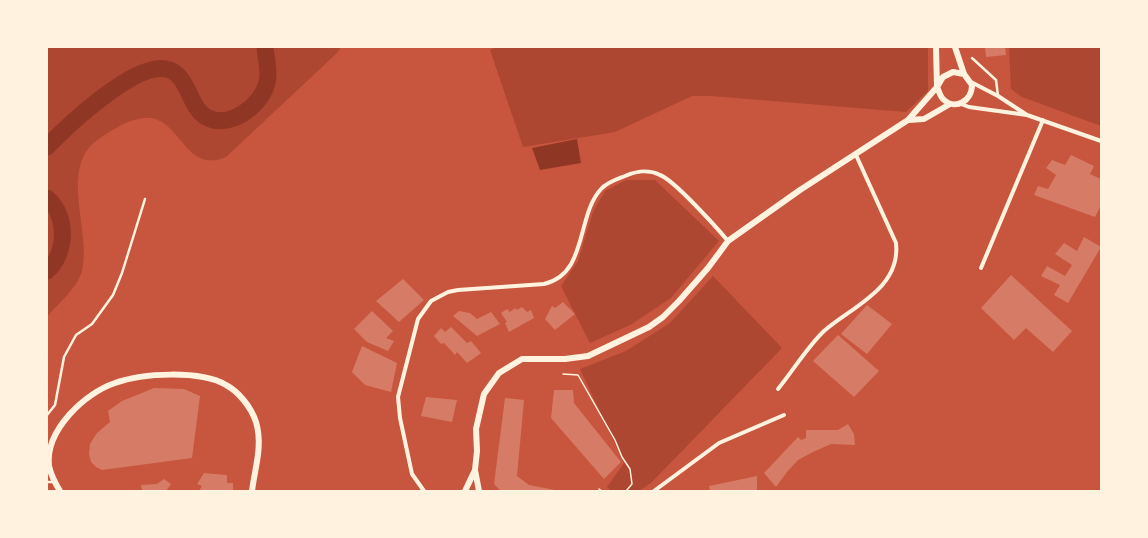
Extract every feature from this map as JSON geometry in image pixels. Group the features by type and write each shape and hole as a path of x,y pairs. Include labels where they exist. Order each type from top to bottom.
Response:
{"street":[{"path":"936,47 937,88 943,100 950,104"},
{"path":"954,47 964,74 970,82 972,89 969,96 960,104"},
{"path":"479,491 475,470 477,451 476,429 484,394 499,373 522,359 565,359 588,356 650,327 678,301 708,268 728,241 800,190 908,120 937,88 943,77 947,74 953,72 964,74"},
{"path":"970,82 998,96 1027,115"},
{"path":"908,120 924,118 950,104 960,104 969,107 1027,115 1101,141"},
{"path":"981,268 1043,120"},
{"path":"778,389 824,332 876,292 893,269 898,256 896,243 856,155"},
{"path":"424,491 412,474 400,418 398,397 418,319 431,301 448,292 458,290 544,284 556,281 570,265 577,252 594,199 601,188 611,181 646,170 662,175 728,241"},
{"path":"60,491 49,465 53,441 60,428 82,402 102,388 125,380 155,376 185,375 204,378 225,384 236,392 250,410 255,421 259,441 259,452 252,491"},
{"path":"654,491 719,443 784,415"},
{"path":"464,491 475,470"}],"lane":[{"path":"972,58 996,80 998,96"},
{"path":"47,415 55,405 64,357 76,335 92,324 113,295 122,273 145,198"},
{"path":"47,482 55,482"}],"path":[{"path":"563,374 578,376 615,440 630,469 632,484 626,491"}],"shaded area":[{"path":"47,47 341,47 337,53 226,157 214,160 204,160 196,156 188,150 168,127 160,121 152,118 144,118 126,123 96,141 85,153 80,168 78,185 84,255 82,271 80,278 72,290 47,317"},
{"path":"496,47 928,47 928,91 906,112 711,96 692,96 615,132 523,147 490,50"},
{"path":"1009,47 1101,47 1101,126 1022,97 1011,89"},
{"path":"577,139 581,163 540,170 532,148"},
{"path":"626,180 655,180 719,241 671,298 632,324 590,343 561,286 578,261 593,212 605,191"},
{"path":"713,276 782,348 652,482 639,491 611,491 607,487 624,463 580,369 626,351 670,323"}],"building":[{"path":"985,47 1005,47 1006,55 986,57"},
{"path":"1071,155 1094,166 1090,174 1101,179 1101,205 1095,217 1034,195 1038,186 1048,189 1056,175 1046,168 1052,160 1065,165"},
{"path":"1084,237 1101,247 1068,303 1054,295 1060,285 1041,276 1047,266 1065,276 1072,265 1055,254 1064,243 1077,251"},
{"path":"1011,275 1072,331 1053,352 1026,328 1014,340 981,308"},
{"path":"403,279 424,300 399,322 376,301"},
{"path":"563,302 575,314 555,330 545,319 552,306 555,308"},
{"path":"867,305 892,324 867,354 841,334"},
{"path":"522,307 527,312 531,310 534,318 509,332 505,323 507,322 501,313 507,309 510,312 515,308 517,310"},
{"path":"372,311 393,331 386,338 394,341 388,351 367,342 354,329"},
{"path":"459,311 470,313 477,319 491,312 500,324 477,336 453,316"},
{"path":"451,327 467,343 471,341 481,353 467,363 457,352 455,355 444,343 441,344 434,336 441,328 445,332"},
{"path":"838,335 879,371 854,397 813,361"},
{"path":"362,346 397,363 391,392 365,385 352,372"},
{"path":"154,388 184,389 200,396 192,458 102,470 96,467 91,462 89,454 90,444 97,433 110,422 108,411 122,401"},
{"path":"554,390 573,390 574,403 621,462 604,479 551,418"},
{"path":"426,397 457,400 452,422 421,416"},
{"path":"505,398 524,400 517,476 529,485 560,491 501,491 494,484"},
{"path":"848,424 854,434 855,445 831,444 813,452 798,460 776,487 764,473 798,437 801,440 806,438 806,430 838,430"},
{"path":"204,473 227,475 227,483 233,483 233,491 199,491 202,486 197,484"},
{"path":"757,476 757,491 710,491 709,486"},
{"path":"164,479 171,484 166,491 142,491 141,485 157,484"}],"waterway":[{"path":"47,147 103,97 137,75 153,69 166,69 174,72 184,83 195,106 206,117 215,120 224,120 243,114 258,100 264,92 267,83 268,65 265,47"},
{"path":"47,198 59,214 62,224 61,245 58,255 54,263 47,271"}]}
